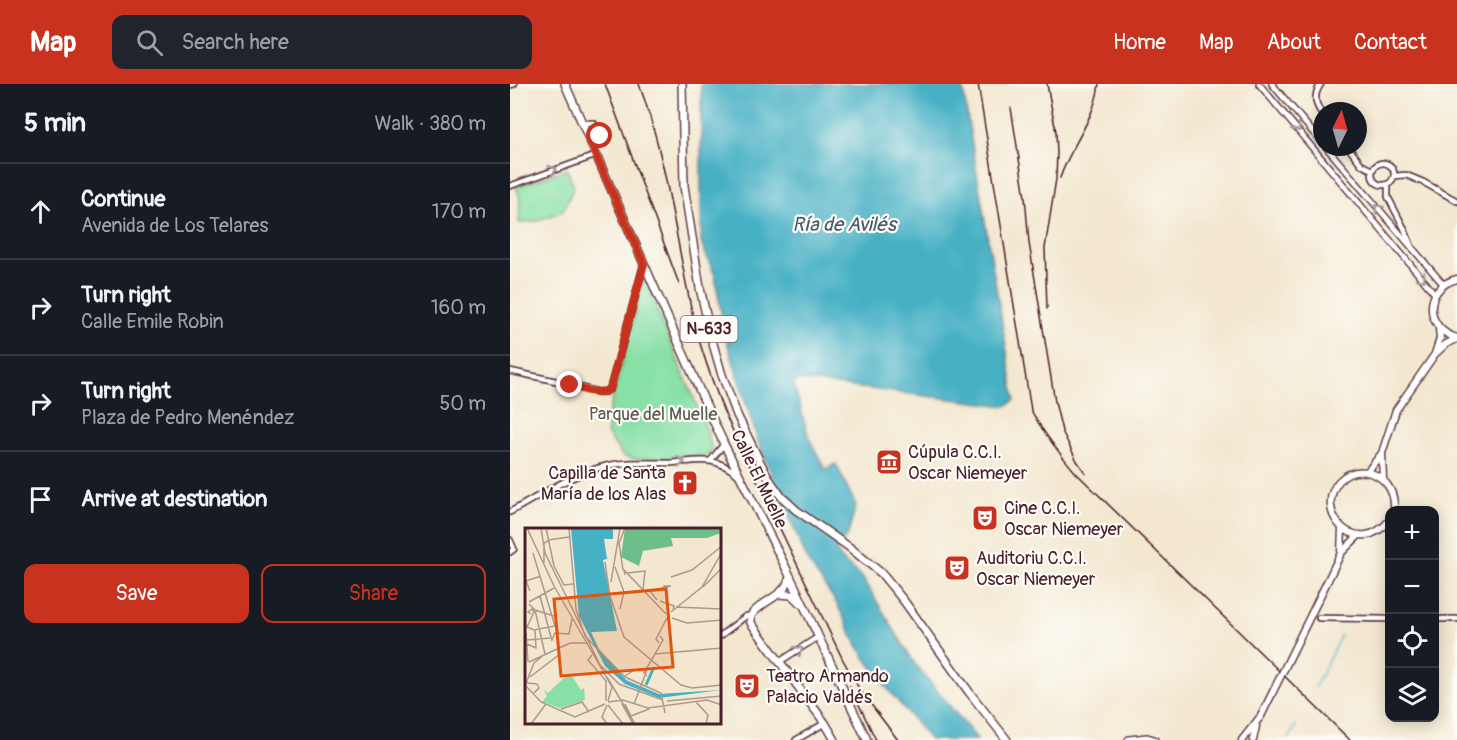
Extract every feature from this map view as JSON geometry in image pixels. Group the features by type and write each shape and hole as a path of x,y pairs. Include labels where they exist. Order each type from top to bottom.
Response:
{"main road":[{"name":"Calle El Muelle","path":"565,84 724,444 804,608"},
{"name":"N-633","path":"682,84 684,186 700,288 722,375 737,415 761,464 781,495 796,510 849,547 881,573 894,587 969,692"},
{"path":"1435,354 1440,338 1432,307 1435,294 1443,284 1457,279"},
{"path":"1439,328 1447,335 1457,339"},
{"path":"1383,479 1382,453 1396,410 1435,354 1446,344 1457,339"},
{"path":"1367,472 1382,453"},
{"path":"1385,525 1373,533 1359,535 1342,528 1335,520 1331,510 1333,492 1343,478 1359,472 1367,472 1383,479 1393,496 1394,506"},
{"path":"1341,553 1342,528"},
{"path":"1242,740 1261,716 1341,553 1359,535"},
{"path":"790,576 787,586 779,594 756,609 751,616 752,626 825,723 835,740"},
{"path":"779,594 796,597 804,608 867,740"},
{"path":"969,692 1001,740"},
{"path":"969,692 1007,740"},
{"path":"1253,740 1257,723"},
{"path":"1130,740 1139,738 1154,740"}],"street":[{"path":"1258,84 1435,294"},
{"path":"1272,84 1313,132"},
{"path":"1315,102 1317,89 1321,84"},
{"path":"510,186 597,155"},
{"path":"1334,156 1443,284"},
{"path":"1355,156 1362,165 1372,170"},
{"path":"1386,163 1391,166 1394,176 1388,185 1382,186 1373,180 1371,175 1375,165 1386,163"},
{"path":"1394,176 1406,175 1457,201"},
{"path":"1388,185 1388,197 1412,248"},
{"path":"510,371 598,392 610,389 644,264"},
{"path":"711,460 724,444"},
{"path":"510,512 581,473 607,465 711,460 728,466 741,477"},
{"path":"510,540 512,550"},
{"path":"722,634 746,616 751,616"},
{"path":"1319,618 1385,619"},
{"path":"1439,619 1457,619"},
{"path":"779,662 818,637"},
{"path":"796,740 825,723"}],"green space":[{"path":"567,169 574,187 563,211 536,221 519,223 520,198 516,187"},
{"name":"Parque del Muelle","path":"645,275 663,325 707,430 712,451 705,456 634,459 623,456 607,433 607,419"}],"water":[{"name":"Ría de Avilés","path":"701,84 962,84 1015,400 1006,406 798,380 794,385 809,438 825,469 836,464 856,505 848,535 835,549 842,560 862,577 915,664 978,740 930,740 883,683 858,647 836,602 808,562 758,442 725,335 715,276 701,243"}],"waterway":[{"path":"1315,687 1341,635"},
{"path":"1288,740 1296,725"}],"railway":[{"path":"605,84 679,284"},
{"path":"639,84 657,143 698,336 724,412 843,660 860,690 898,740"},
{"path":"978,84 1031,410 1052,443 1076,473 1350,740"},
{"path":"1047,84 1056,132 1057,153 1056,179 1045,248 1047,309"},
{"path":"1060,178 1093,109 1099,84"},
{"path":"1011,108 1025,197 1029,243 1055,402 1062,431 1086,474"},
{"path":"850,686 876,740"}],"place":[{"name":"Cúpula C.C.I. Oscar Niemeyer","path":"889,462"},
{"name":"Capilla de Santa María de los Alas","path":"685,483"},
{"name":"Cine C.C.I. Oscar Niemeyer","path":"985,518"},
{"name":"Auditoriu C.C.I. Oscar Niemeyer","path":"957,568"},
{"name":"Teatro Armando Palacio Valdés","path":"747,686"}],"route":[{"path":"570,385 598,392 610,389 644,264 592,146 600,136"}]}
